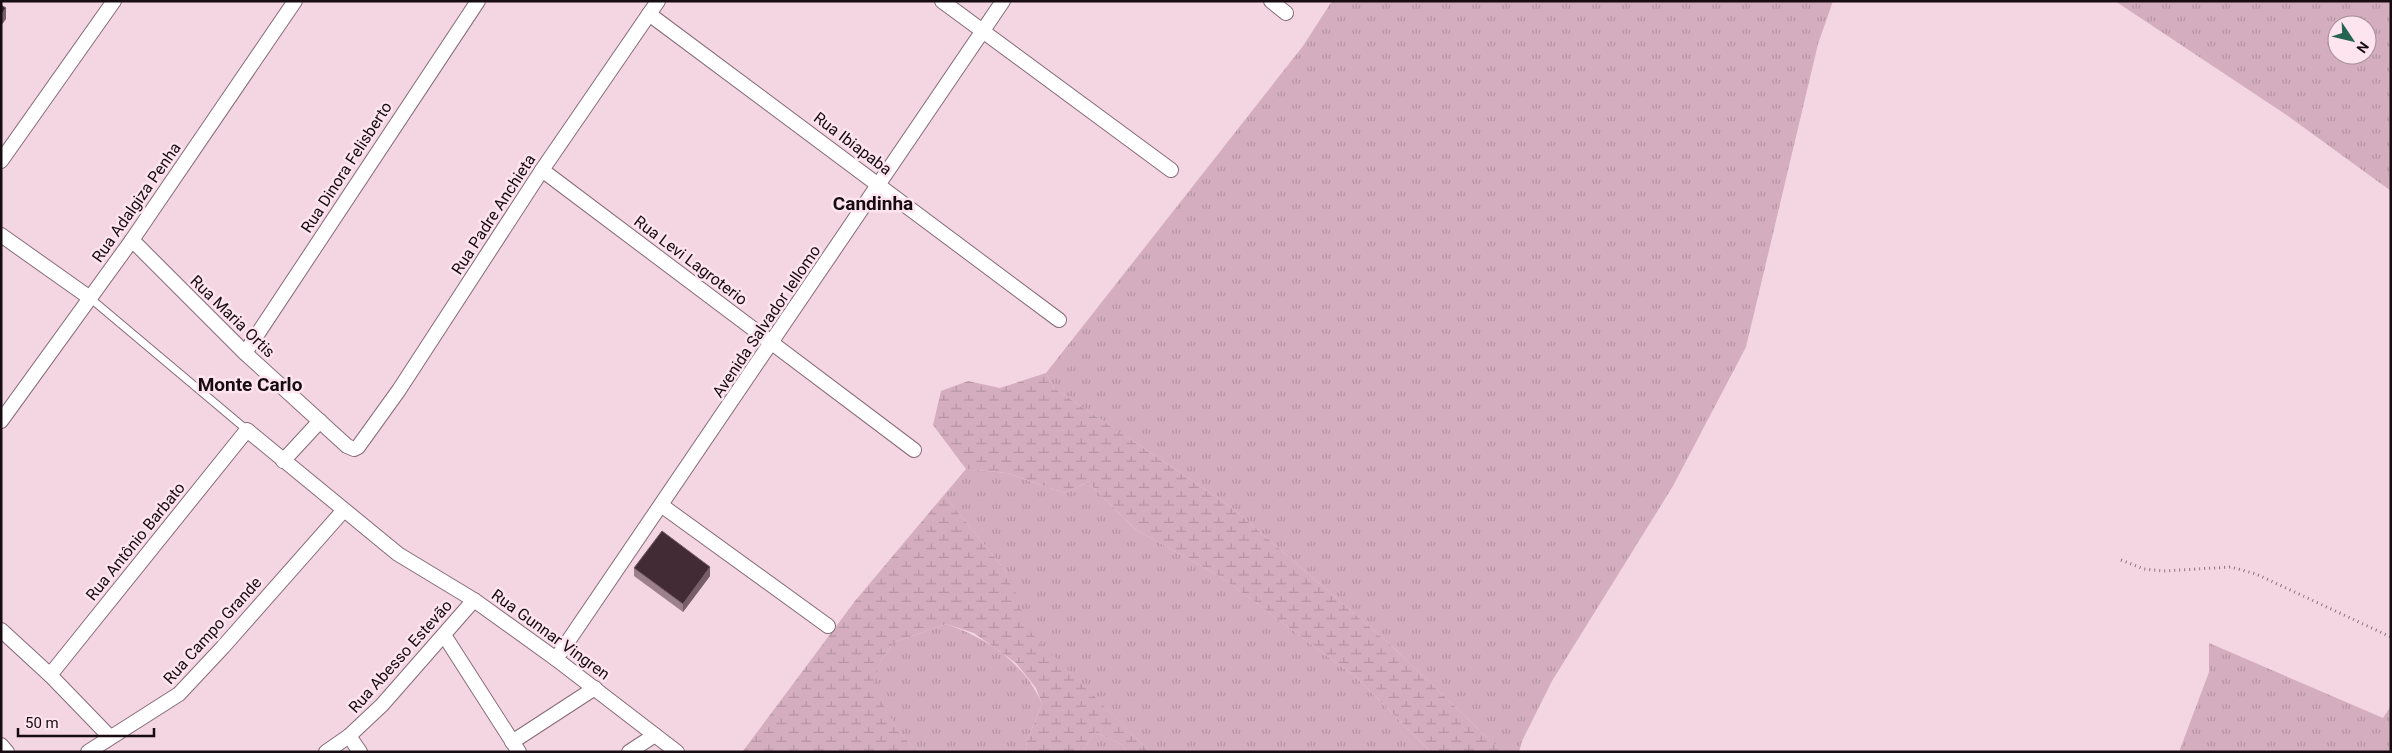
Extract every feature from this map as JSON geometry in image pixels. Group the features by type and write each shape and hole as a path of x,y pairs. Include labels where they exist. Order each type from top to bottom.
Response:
{"street":[{"path":"1,161 114,1"},
{"name":"Rua Adalgiza Penha","path":"1,421 132,240 295,1"},
{"name":"Rua Dinora Felisberto","path":"245,353 478,1"},
{"name":"Rua Padre Anchieta","path":"358,447 399,390 542,170 658,1"},
{"path":"942,1 984,30 1171,170"},
{"name":"Avenida Salvador Iellomo","path":"556,659 1003,1"},
{"path":"1271,1 1286,13"},
{"name":"Rua Ibiapaba","path":"649,14 880,184 1059,320"},
{"name":"Rua Levi Lagroterio","path":"542,170 914,450"},
{"path":"1,235 90,298"},
{"name":"Rua Maria Ortis","path":"132,240 245,353 346,446 354,449 358,447"},
{"path":"283,461 320,421"},
{"name":"Rua Gunnar Vingren","path":"247,430 343,511 398,554 474,600 595,688 677,752"},
{"name":"Rua Antônio Barbato","path":"50,675 247,430"},
{"path":"661,505 828,626"},
{"name":"Rua Campo Grande","path":"88,752 179,694 343,511"},
{"name":"Rua Abesso Estevão","path":"326,752 349,736 382,705 474,600"},
{"path":"3,636 50,675 110,737"},
{"path":"444,636 515,747 595,688"},
{"path":"629,752 655,735"},
{"path":"349,736 360,752"},
{"path":"1,745 7,752"}],"lane":[{"path":"90,298 247,430"}],"path":[{"path":"2121,560 2144,569 2163,571 2231,567 2256,574 2391,637"}],"green space":[{"path":"1332,1 1833,1 1818,44 1746,347 1673,486 1552,681 1522,741 1519,752 1502,752 1394,648 1230,506 1054,388 1046,373 1303,46"},
{"path":"2115,1 2391,1 2391,191 2288,116"},
{"path":"1046,373 1054,388 1230,506 1394,648 1502,752 1431,752 1357,678 1221,577 1135,529 1088,482 1064,493 1007,473 966,469 933,425 941,391 968,381 1000,388"},
{"path":"966,469 1007,473 1064,493 1088,482 1135,529 1221,577 1357,678 1431,752 1150,752 1031,634 1004,569 944,495"},
{"path":"944,495 1004,569 1032,634 1150,752 1128,752 1121,744 1095,732 1082,752 1025,752 1027,741 1042,704 1036,688 1016,663 974,633 946,624 895,642 881,660 873,685 887,712 904,738 918,752 743,751 855,601"},
{"path":"946,624 976,637 1003,654 1026,676 1035,689 1042,704 1027,741 1025,752 918,752 904,738 892,721 872,685 881,660 895,642"},
{"path":"2209,643 2383,718 2391,706 2391,752 2179,752 2209,672"},
{"path":"1095,732 1121,744 1128,752 1082,752"}],"building":[{"path":"1,5 6,8 1,15"},
{"path":"662,531 710,567 683,604 634,568"}],"district":[{"name":"Candinha","path":"873,203"},
{"name":"Monte Carlo","path":"250,384"}]}
